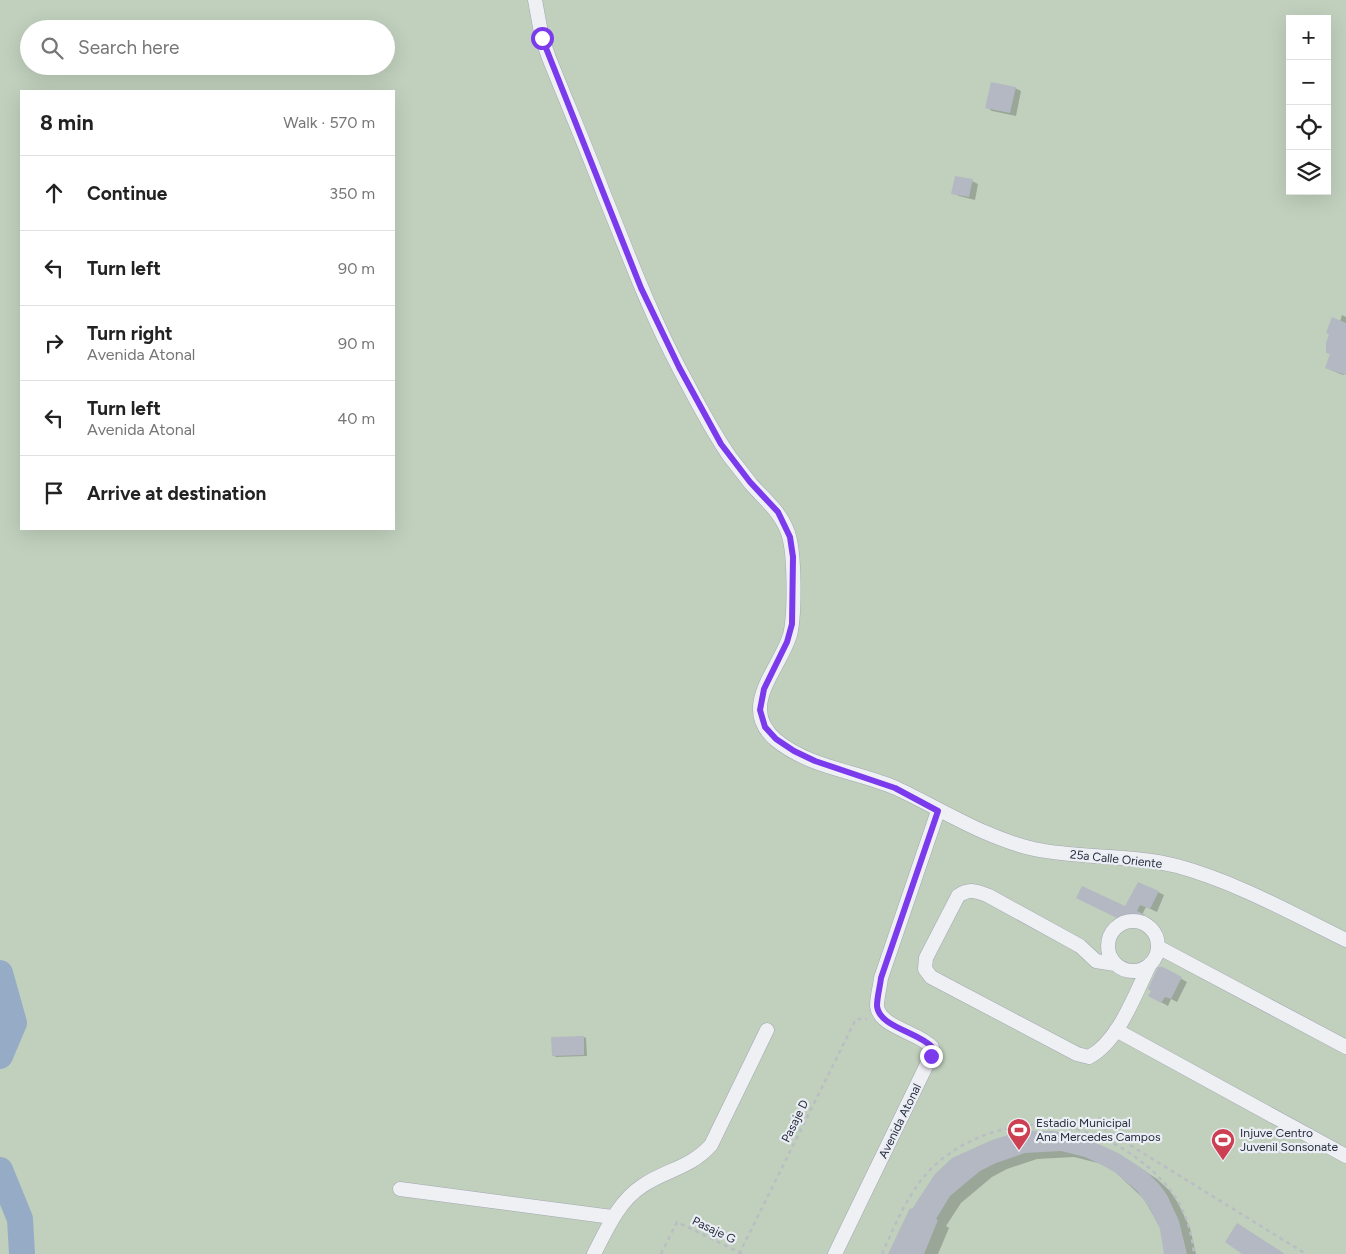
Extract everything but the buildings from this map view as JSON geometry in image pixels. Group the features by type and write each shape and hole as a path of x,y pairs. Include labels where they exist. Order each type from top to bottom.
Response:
{"street":[{"name":"25a Calle Oriente","path":"535,0 542,38 549,58 641,288 679,367 721,444 750,482 778,512 790,537 793,557 792,624 787,642 764,689 760,710 765,727 776,739 794,751 815,761 895,788 938,811 992,835 1033,849 1068,854 1135,859 1177,866 1234,886 1346,940"},
{"path":"878,1012 881,978 938,811"},
{"path":"1132,1000 1130,987 1119,966 1110,958 1108,943 1114,929 1127,922 1135,921 1142,923 1154,933 1158,948 1156,957 1150,964 1142,970 1132,971 1119,966 1096,961 1080,946 989,896 978,891 966,890 958,896 926,958 925,969 931,977 1077,1054 1089,1057 1099,1052 1116,1030 1132,1000 1150,964"},
{"path":"1080,946 1108,943"},
{"path":"1158,948 1346,1047"},
{"name":"Avenida Atonal","path":"835,1254 931,1056 932,1047 925,1040 887,1022 878,1012"},
{"path":"594,1254 612,1217 626,1199 643,1185 701,1156 711,1145 767,1030"},
{"path":"1116,1030 1346,1156"},
{"path":"400,1189 612,1217"}],"path":[{"name":"Pasaje D","path":"741,1254 856,1019 872,1019 878,1012"},
{"path":"1100,1117 1096,1124 1306,1254"},
{"path":"882,1254 910,1196 930,1170 946,1156 963,1146 1002,1129 1040,1125 1061,1126 1081,1131 1103,1139 1139,1160 1159,1177 1176,1199 1187,1221 1194,1254"},
{"name":"Pasaje G","path":"661,1254 677,1222 741,1254"}],"green space":[{"path":"0,0 1346,0 1346,1254 0,1254"}],"waterway":[{"path":"0,973 14,1023 0,1056"},
{"path":"0,1170 20,1219 22,1254"}],"place":[{"name":"Estadio Municipal Ana Mercedes Campos","path":"1019,1151"},
{"name":"Injuve Centro Juvenil Sonsonate","path":"1223,1161"}],"route":[{"path":"542,38 641,288 679,367 721,444 750,482 778,512 790,537 793,557 792,624 787,642 764,689 760,710 765,727 776,739 794,751 815,761 895,788 938,811 881,978 877,1005 878,1012 887,1022 925,1040 932,1047 931,1056"}]}
